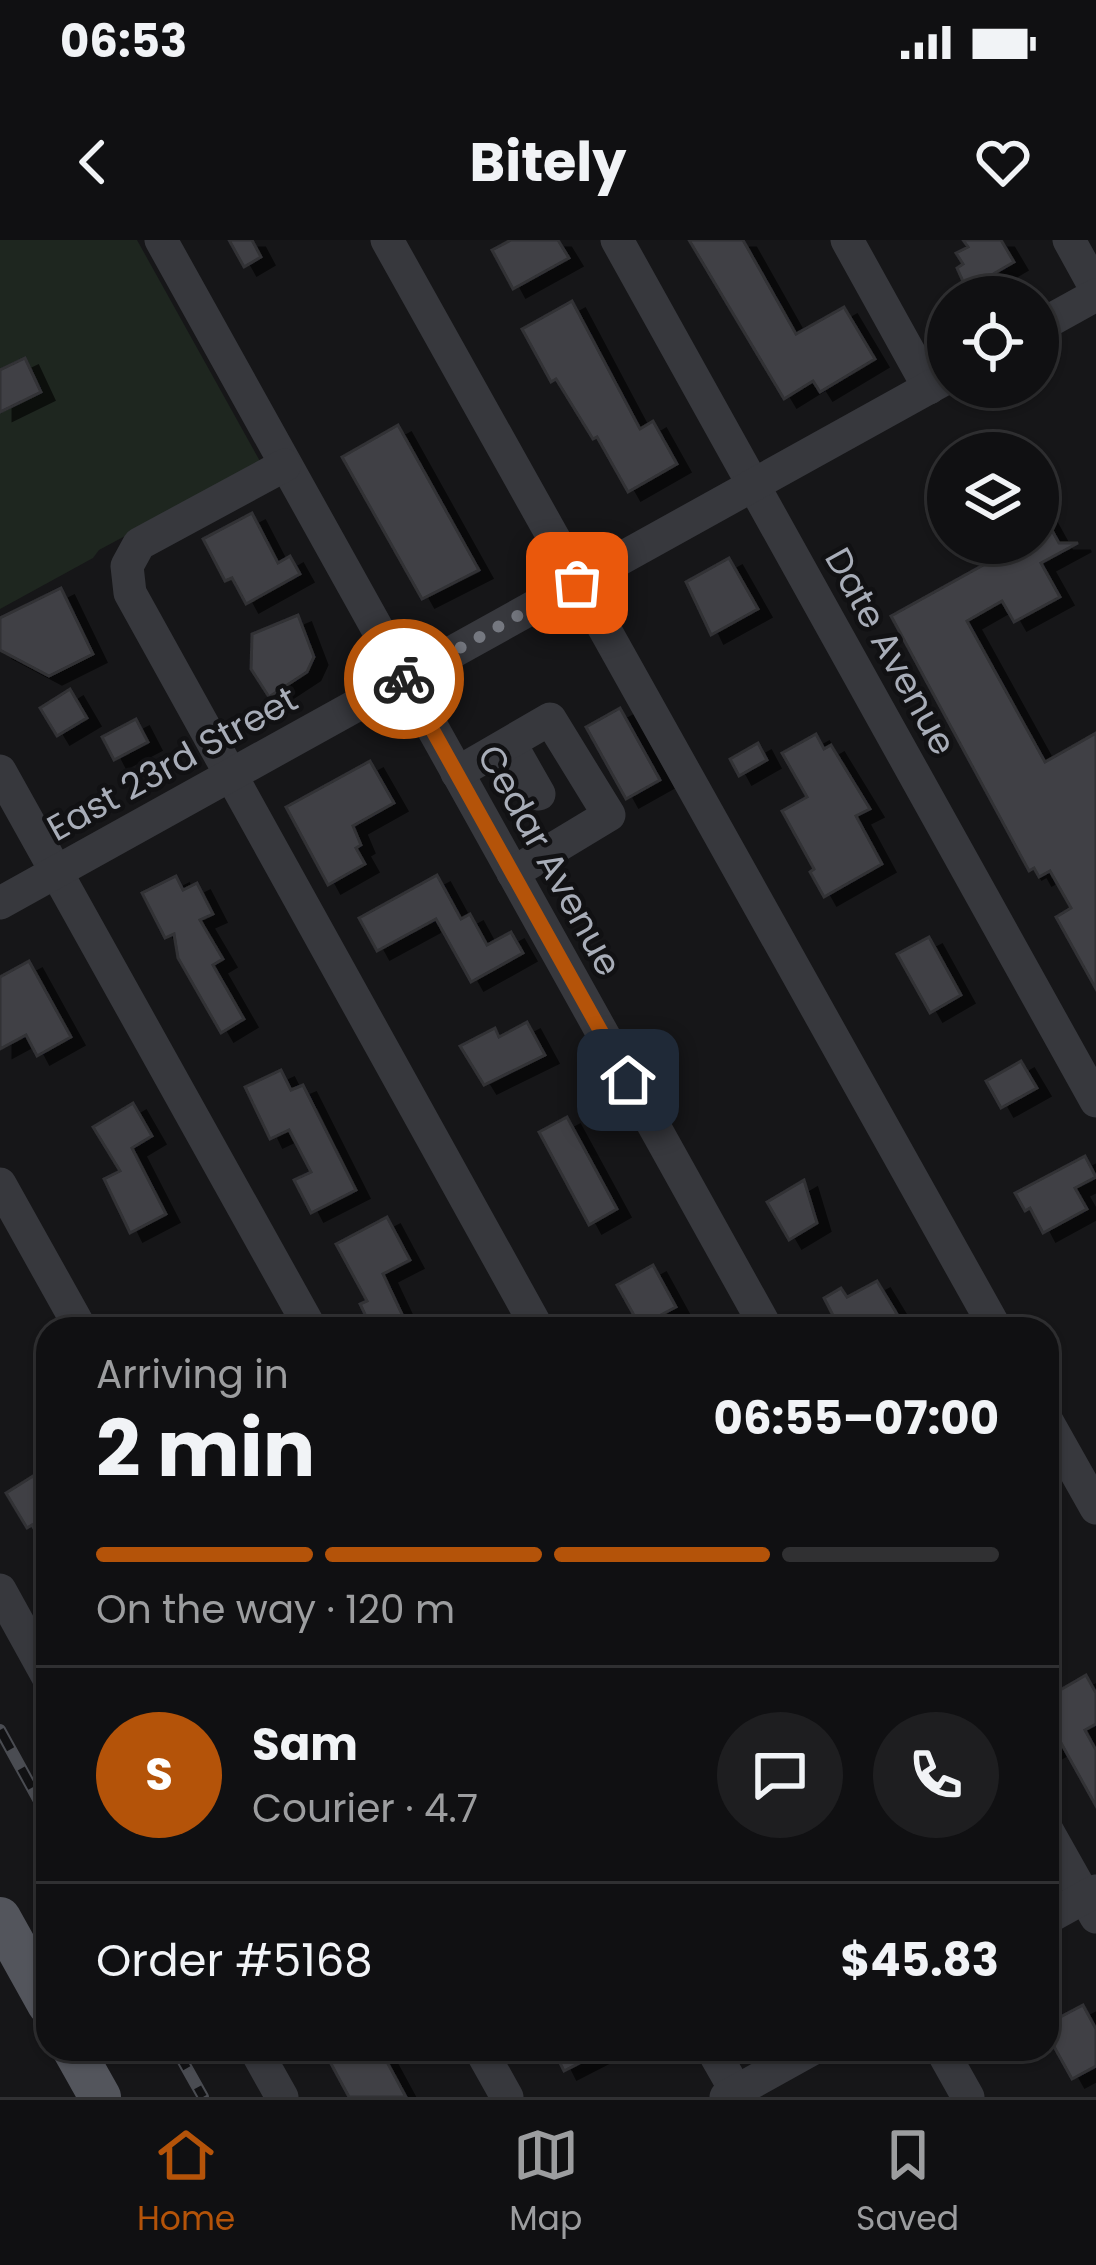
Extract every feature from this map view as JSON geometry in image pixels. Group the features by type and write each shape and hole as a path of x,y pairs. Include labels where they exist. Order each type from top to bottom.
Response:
{"main road":[{"path":"0,1918 36,1982"},
{"path":"80,2061 100,2097"}],"street":[{"name":"Cedar Avenue","path":"160,240 760,1317"},
{"path":"387,240 989,1317"},
{"name":"Date Avenue","path":"617,240 1096,1101"},
{"path":"847,240 927,365"},
{"path":"1059,314 1096,292 1069,240"},
{"name":"East 23rd Street","path":"0,903 927,388"},
{"path":"285,465 139,544 127,566 130,593 531,1317"},
{"path":"457,773 550,718 609,815 513,873"},
{"path":"510,742 539,794"},
{"path":"0,771 304,1317"},
{"path":"0,1184 74,1317"},
{"path":"1059,1442 1096,1508"},
{"path":"0,1590 36,1655"},
{"path":"1059,1849 1092,1902 1059,1914"},
{"path":"262,2061 282,2097"},
{"path":"487,2061 507,2097"},
{"path":"717,2061 730,2094 790,2061"},
{"path":"948,2061 968,2097"}],"shaded area":[{"path":"0,240 137,240 261,463 0,609"}],"building":[{"path":"229,240 252,240 261,257 244,267"},
{"path":"511,240 558,240 569,258 513,289 492,250"},
{"path":"689,240 743,240 796,334 844,307 875,359 820,392 813,381 784,399"},
{"path":"963,240 1001,240 1014,262 990,276 961,276 957,268 963,264 956,253 968,247"},
{"path":"572,301 640,429 653,421 677,464 628,492 597,437 593,439 556,379 551,382 522,329"},
{"path":"25,358 41,392 0,412 0,370"},
{"path":"398,425 479,570 422,599 342,457"},
{"path":"252,513 278,563 290,556 300,574 246,604 232,578 225,581 203,539"},
{"path":"1059,543 1078,543 1059,553"},
{"path":"729,558 758,609 711,635 686,582"},
{"path":"985,564 1042,564 1060,597 1014,622 1002,601 967,621 1045,762 1096,733 1096,989 1056,917 1071,908 1050,871 1039,877 1034,868 1029,871 891,616"},
{"path":"61,588 93,654 49,676 0,650 0,618"},
{"path":"298,615 314,657 307,672 269,697 251,669 252,634"},
{"path":"70,689 87,718 57,736 40,708"},
{"path":"620,708 660,780 626,799 586,727"},
{"path":"136,719 148,742 114,760 102,737"},
{"path":"816,734 824,749 831,745 870,809 856,816 882,864 824,897 782,811 807,797 782,753"},
{"path":"758,743 767,760 739,776 730,759"},
{"path":"370,761 394,803 353,826 361,845 356,848 365,864 328,885 286,807"},
{"path":"437,875 461,919 470,914 487,945 511,932 523,953 471,982 436,919 377,951 359,918"},
{"path":"176,876 183,890 197,883 213,914 200,920 223,959 213,965 244,1019 221,1033 178,958 174,934 165,938 142,893"},
{"path":"929,937 961,995 930,1013 897,954"},
{"path":"29,961 71,1037 37,1056 26,1035 0,1049 0,977"},
{"path":"527,1022 545,1055 484,1085 460,1046 495,1028 499,1037"},
{"path":"1021,1061 1037,1088 1001,1108 986,1081"},
{"path":"281,1070 291,1090 303,1085 356,1190 311,1213 294,1180 311,1172 289,1130 270,1139 245,1087"},
{"path":"133,1103 152,1136 132,1148 166,1214 130,1233 104,1179 120,1171 93,1127"},
{"path":"567,1117 617,1209 589,1225 539,1132"},
{"path":"1085,1156 1096,1177 1075,1188 1087,1209 1043,1233 1030,1208 1025,1211 1015,1193"},
{"path":"804,1180 817,1223 789,1240 767,1202"},
{"path":"387,1217 410,1260 383,1274 403,1317 366,1317 360,1304 367,1301 336,1244"},
{"path":"653,1265 676,1307 657,1317 635,1317 617,1285"},
{"path":"877,1281 897,1314 834,1317 824,1298 841,1288 847,1297"},
{"path":"33,1476 36,1532 32,1525 27,1528 6,1493"},
{"path":"1086,1675 1096,1693 1096,1724 1085,1730 1096,1750 1096,1806 1059,1744 1059,1691"},
{"path":"1083,2005 1096,2029 1096,2066 1072,2079 1059,2056 1059,2018"},
{"path":"330,2061 386,2061 406,2097 349,2097"},
{"path":"559,2061 584,2061 564,2071"}],"railway":[{"path":"0,1730 36,1795"},
{"path":"183,2061 203,2097"}],"way so far":[{"path":"404,679 577,583"}],"route":[{"path":"404,679 628,1080"}]}
